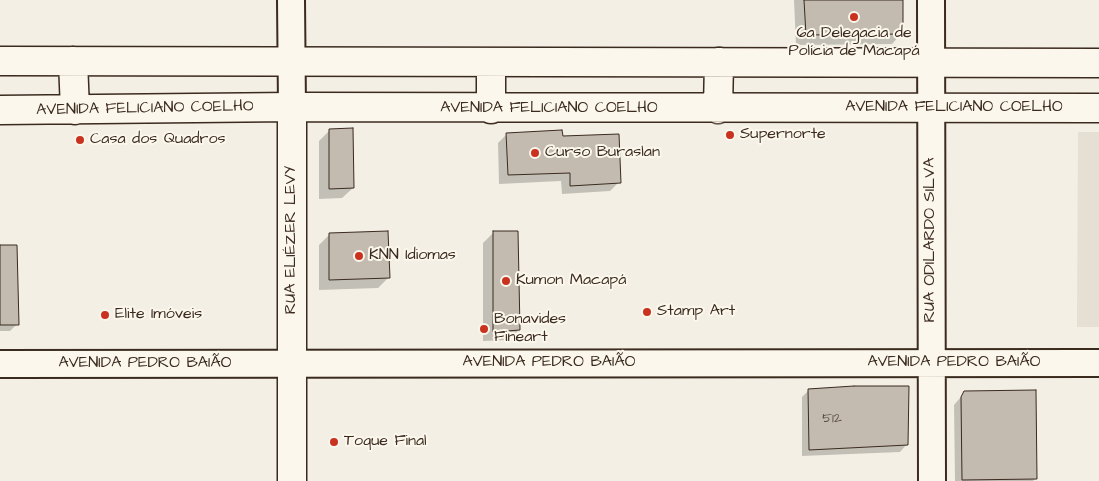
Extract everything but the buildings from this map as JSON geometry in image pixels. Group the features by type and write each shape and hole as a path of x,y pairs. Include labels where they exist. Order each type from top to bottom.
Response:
{"street":[{"name":"RUA ELIÉZER LEVY","path":"291,0 292,481"},
{"name":"RUA ODILARDO SILVA","path":"931,0 932,481"},
{"path":"0,61 1099,63"},
{"path":"73,61 75,110"},
{"path":"491,62 491,109"},
{"path":"718,109 719,62"},
{"name":"AVENIDA FELICIANO COELHO","path":"0,110 292,107 491,109 1099,108"},
{"name":"AVENIDA PEDRO BAIÃO","path":"0,364 1099,363"}],"shaded area":[{"path":"1078,132 1099,132 1099,327 1077,327"}],"place":[{"name":"6a Delegacia de Polícia de Macapá","path":"854,17"},
{"name":"Supernorte","path":"730,135"},
{"name":"Casa dos Quadros","path":"80,140"},
{"name":"Curso Buraslan","path":"535,153"},
{"name":"KNN Idiomas","path":"359,256"},
{"name":"Kumon Macapá","path":"506,281"},
{"name":"Stamp Art","path":"647,312"},
{"name":"Elite Imóveis","path":"105,315"},
{"name":"Bonavides Fineart","path":"484,329"},
{"name":"Toque Final","path":"334,442"}]}
